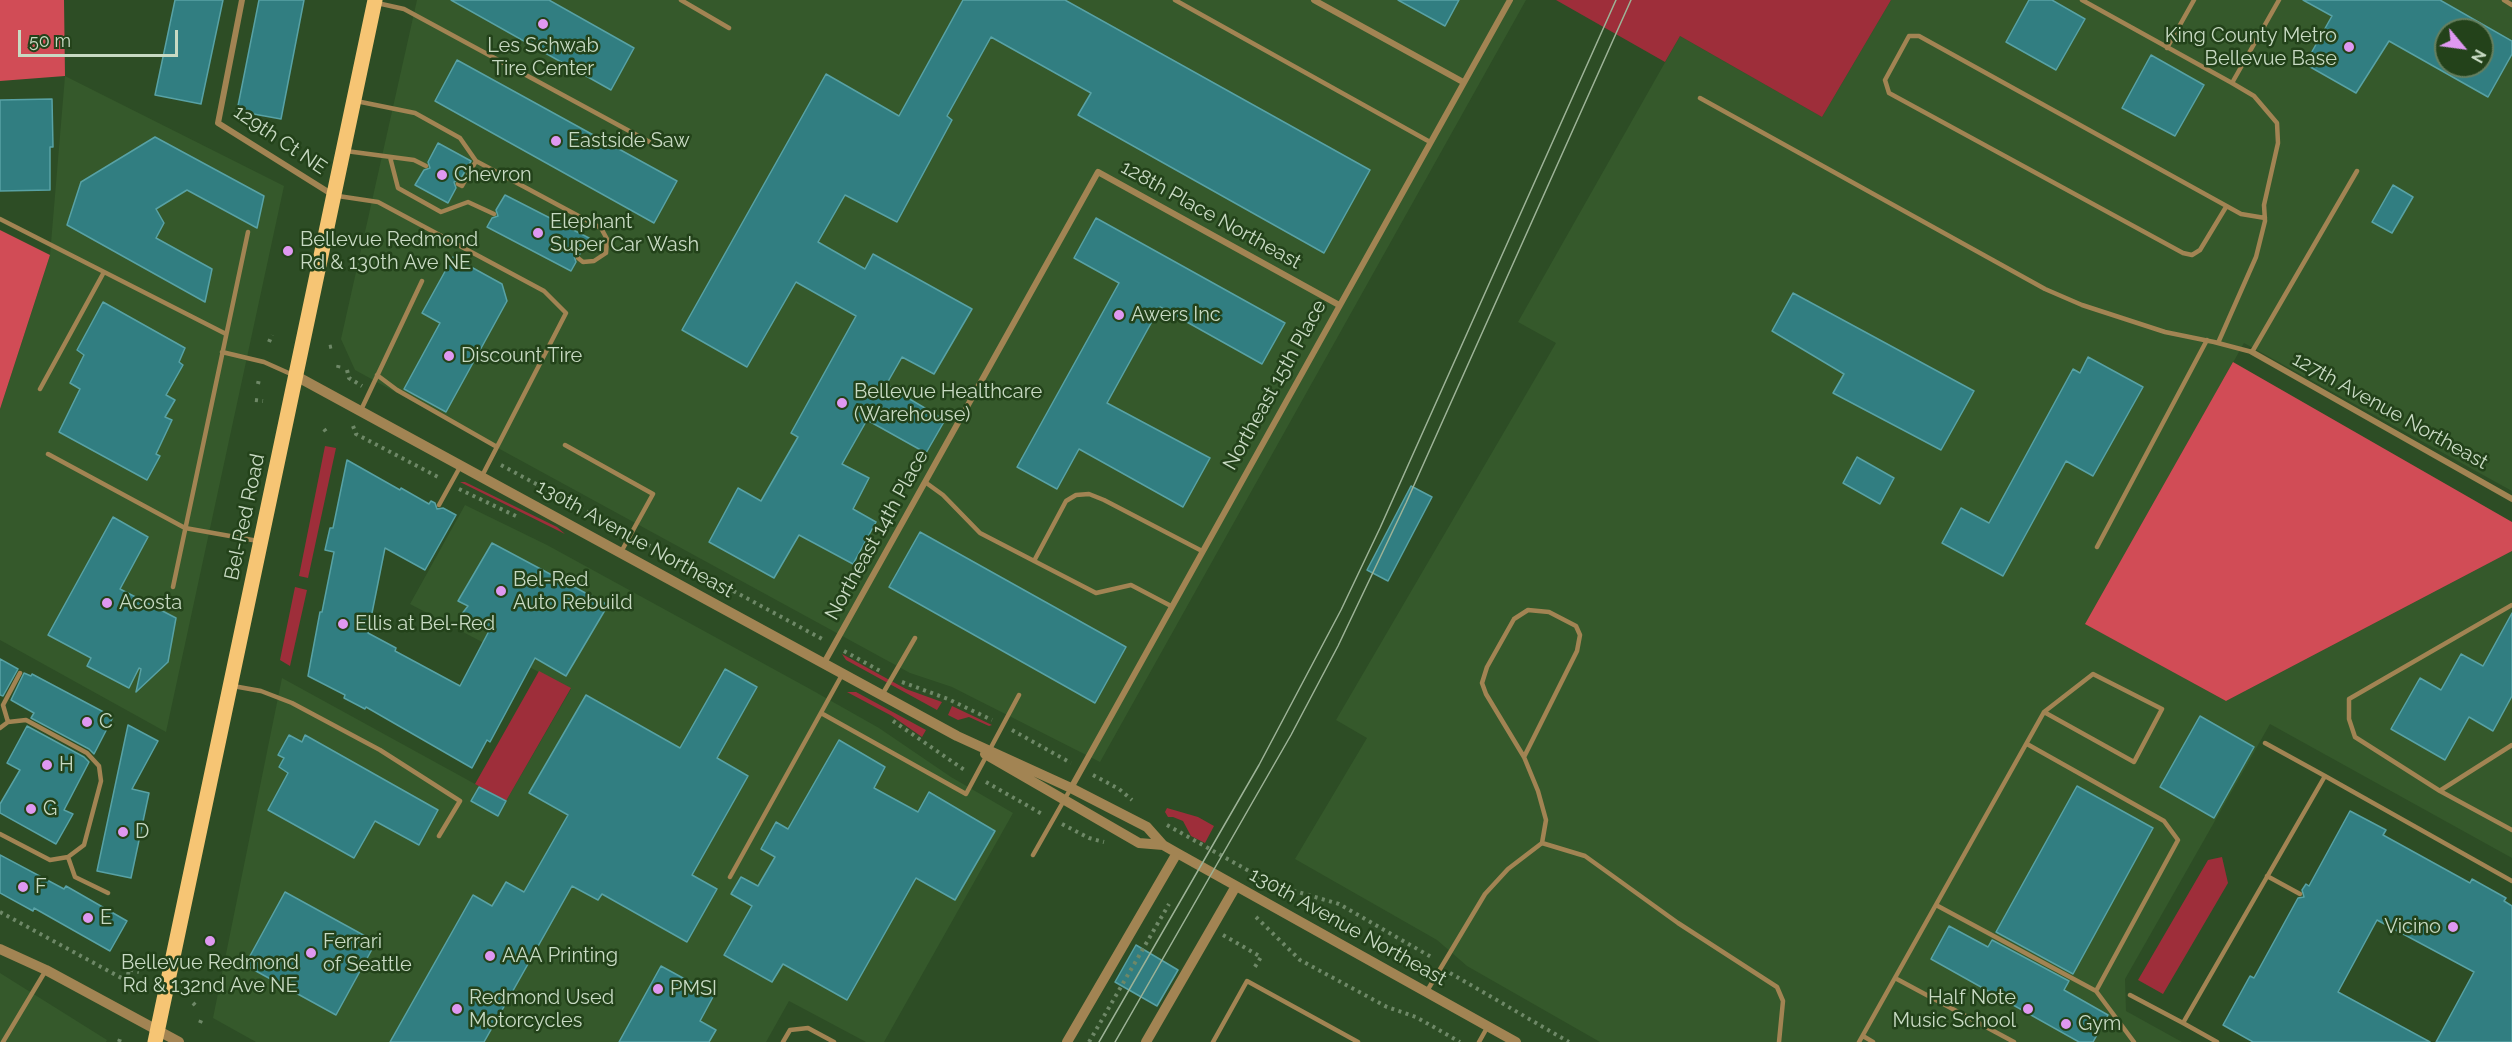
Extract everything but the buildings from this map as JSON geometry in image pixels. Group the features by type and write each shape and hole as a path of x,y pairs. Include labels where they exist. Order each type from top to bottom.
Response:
{"main road":[{"name":"Bel-Red Road","path":"156,1037 374,1"}],"street":[{"name":"129th Ct NE","path":"242,0 218,123 333,195"},
{"path":"1314,0 1463,82"},
{"name":"Northeast 15th Place","path":"1071,788 1510,0"},
{"name":"128th Place Northeast","path":"1098,172 1339,305"},
{"name":"Northeast 14th Place","path":"824,663 1098,172"},
{"name":"127th Avenue Northeast","path":"2252,352 2512,499"},
{"name":"130th Avenue Northeast","path":"296,376 957,736 1071,788 1147,827 1163,845 1516,1042"},
{"name":"130th Avenue Northeast","path":"988,752 1063,800 1139,843 1163,845"},
{"path":"1067,1042 1177,852"},
{"path":"1146,1042 1236,886"},
{"path":"0,949 46,970 156,1037 179,1042"}],"lane":[{"path":"681,0 729,28"},
{"path":"1175,0 1430,142"},
{"path":"2082,0 2254,96 2277,123 2278,143 2264,205 2265,218 2256,257 2218,343"},
{"path":"2167,48 2194,0"},
{"path":"2232,83 2279,0"},
{"path":"2504,0 2512,5"},
{"path":"374,1 404,9 657,146"},
{"path":"2226,207 2200,250 2192,255 2183,253 1889,93 1885,80 1909,36 1919,36 2226,207 2241,214 2265,218"},
{"path":"1700,98 2045,289 2082,305 2165,332 2252,352 2357,171"},
{"path":"354,101 415,113 460,138 476,160 601,228 607,239 606,253 594,261 583,262 578,258"},
{"path":"343,150 414,160 426,166"},
{"path":"390,157 398,188 441,212 468,202 494,214"},
{"path":"458,184 462,186 476,160"},
{"path":"333,195 378,202 544,291 566,313 482,476"},
{"path":"0,219 226,334"},
{"path":"172,587 248,232"},
{"path":"40,389 104,272"},
{"path":"361,410 422,281"},
{"path":"2097,547 2207,340"},
{"path":"222,352 264,362 296,376"},
{"path":"377,375 397,390 497,447"},
{"path":"565,445 653,494 621,552"},
{"path":"48,454 185,528 261,542"},
{"path":"439,505 461,465"},
{"path":"925,482 943,495 980,533 1096,593 1131,585 1171,606"},
{"path":"1034,561 1066,501 1076,495 1089,494 1202,551"},
{"path":"2512,605 2349,699 2349,718 2355,737 2440,791 2512,830"},
{"path":"1427,991 1485,894 1508,869 1542,843 1546,820 1538,791 1524,757 1486,694 1482,683 1487,667 1514,619 1528,610 1549,612 1576,626 1580,635 1577,651 1524,757"},
{"path":"882,695 915,638"},
{"path":"8,722 3,705 20,673"},
{"path":"730,877 843,674"},
{"path":"1859,1042 2044,712 2094,674 2162,709 2134,762 2044,712"},
{"path":"231,685 261,691 292,703 380,750 460,801 439,836"},
{"path":"822,713 966,794 1019,695"},
{"path":"0,728 8,722 26,720 87,753 99,766 101,781 84,845 68,857 50,860 0,834"},
{"path":"2265,743 2512,881"},
{"path":"2027,744 2164,821 2178,840 2096,991"},
{"path":"2440,791 2512,746"},
{"path":"2182,1023 2325,776"},
{"path":"1033,855 1071,788"},
{"path":"1542,843 1585,856 1678,923 1777,987 1783,1001 1779,1042"},
{"path":"68,857 75,877 108,893"},
{"path":"2267,876 2300,894"},
{"path":"1936,905 2096,991 2134,1042"},
{"path":"3,1042 46,970"},
{"path":"1895,978 2014,1042"},
{"path":"1213,1042 1247,981 1358,1042"},
{"path":"2130,995 2217,1042"},
{"path":"1479,1042 1488,1026"},
{"path":"783,1042 790,1030 808,1028 834,1042"},
{"path":"1863,1036 1873,1042"}],"path":[{"path":"269,342 272,335"},
{"path":"347,370 349,378 370,390"},
{"path":"255,400 263,401"},
{"path":"342,400 356,434 522,520"},
{"path":"491,459 892,677 948,699 1003,726 1119,789 1136,803"},
{"path":"889,718 975,776 1052,820 1089,838 1106,843"},
{"path":"1163,822 1274,885 1339,904 1429,955 1459,980 1569,1042"},
{"path":"1089,1042 1169,904"},
{"path":"0,912 127,981"},
{"path":"1257,918 1300,960 1387,1007 1416,1017 1460,1042"},
{"path":"1227,938 1261,957 1247,981"},
{"path":"128,975 129,969 139,972"},
{"path":"193,1003 198,1008"}],"shaded area":[{"path":"0,0 64,0 65,76 0,81"},
{"path":"417,0 1526,0 1100,762 952,687 910,673 355,370 341,339"},
{"path":"1556,0 1891,0 1822,117 1680,36 1665,62"},
{"path":"1891,0 2512,0 2512,491 2244,343 2086,624 2226,701 2512,551 2512,858 2270,724 2125,979 2126,1011 2182,1042 1600,1042 1467,966 1437,940 1295,859 1367,738 1336,720 1556,343 1518,322 1680,36 1822,117"},
{"path":"65,76 284,186 166,732 0,640 0,409 50,255"},
{"path":"0,230 50,255 0,409"},
{"path":"2233,362 2512,522 2512,551 2226,701 2085,624"},
{"path":"325,446 336,448 308,578 299,576"},
{"path":"460,482 465,482 557,527 565,534"},
{"path":"465,505 547,545 810,689 879,728 951,777 1013,813 884,1042 866,1042 789,1001 766,1042 256,1042 213,1018 282,678 506,801 571,689 410,604"},
{"path":"295,587 307,590 290,666 280,660"},
{"path":"842,654 906,689 942,702 937,710 846,660"},
{"path":"539,671 571,688 506,801 475,784"},
{"path":"847,692 856,692 926,730 922,737 892,716"},
{"path":"952,706 992,725 989,726 969,717 958,720 948,715"},
{"path":"1167,808 1198,817 1214,826 1205,843 1191,836 1183,821 1168,817 1165,812"},
{"path":"2222,857 2228,883 2163,994 2138,980 2208,860"},
{"path":"0,973 107,1040 106,1042 0,1042"}],"tram line":[{"path":"1099,1042 1259,765 1341,610 1380,528 1616,0"},
{"path":"1115,1042 1291,735 1338,646 1406,503 1631,0"}],"place":[{"name":"Les Schwab Tire Center","path":"543,24"},
{"name":"King County Metro Bellevue Base","path":"2349,47"},
{"name":"Eastside Saw","path":"556,141"},
{"name":"Chevron","path":"442,175"},
{"name":"Elephant Super Car Wash","path":"538,233"},
{"name":"Bellevue Redmond Rd & 130th Ave NE","path":"288,251"},
{"name":"Awers Inc","path":"1119,315"},
{"name":"Discount Tire","path":"449,356"},
{"name":"Bellevue Healthcare (Warehouse)","path":"842,403"},
{"name":"Bel-Red Auto Rebuild","path":"501,591"},
{"name":"Acosta","path":"107,603"},
{"name":"Ellis at Bel-Red","path":"343,624"},
{"name":"C","path":"87,722"},
{"name":"H","path":"47,765"},
{"name":"G","path":"31,809"},
{"name":"D","path":"123,832"},
{"name":"F","path":"23,887"},
{"name":"E","path":"88,918"},
{"name":"Vicino","path":"2453,927"},
{"name":"Bellevue Redmond Rd & 132nd Ave NE","path":"210,941"},
{"name":"Ferrari of Seattle","path":"311,953"},
{"name":"AAA Printing","path":"490,956"},
{"name":"PMSI","path":"658,989"},
{"name":"Redmond Used Motorcycles","path":"457,1009"},
{"name":"Half Note Music School","path":"2028,1009"},
{"name":"Gym","path":"2066,1024"}]}
